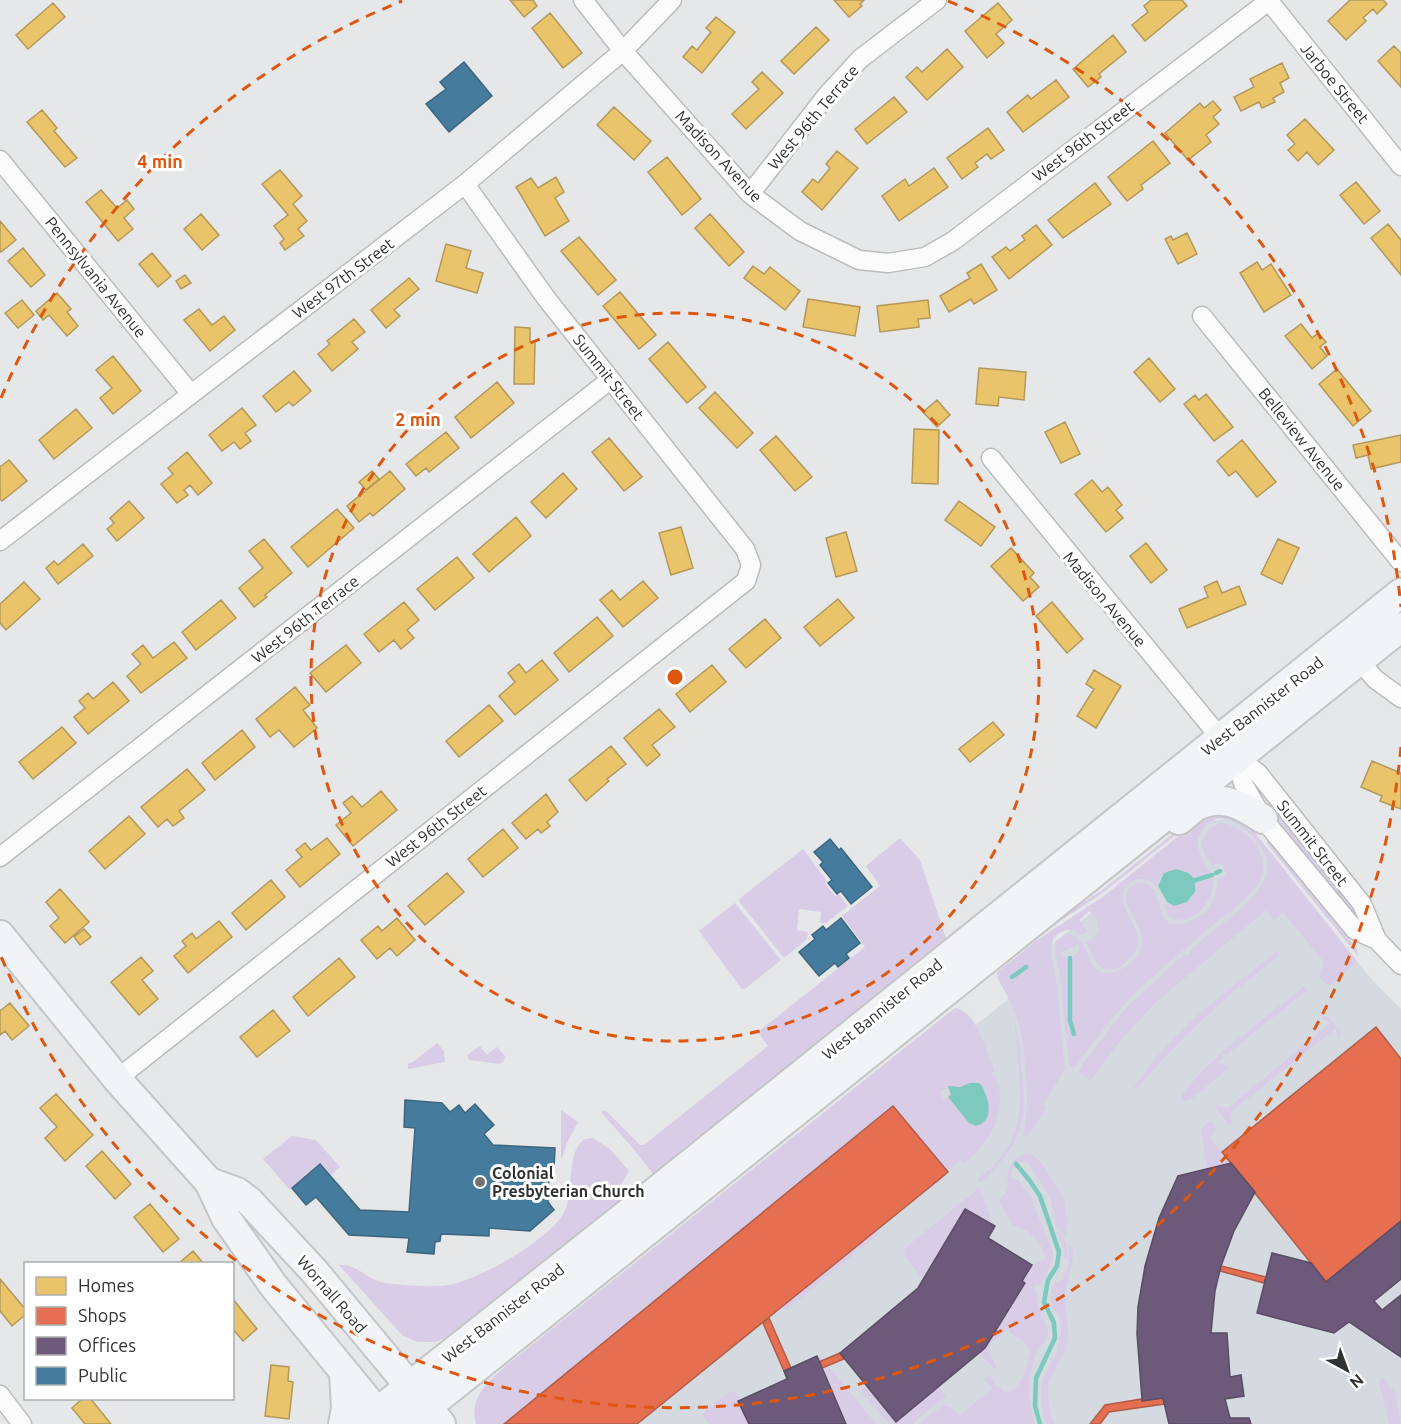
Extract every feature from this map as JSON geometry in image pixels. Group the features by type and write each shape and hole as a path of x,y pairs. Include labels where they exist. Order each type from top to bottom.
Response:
{"main road":[{"name":"West Bannister Road","path":"375,1420 410,1386 655,1192 1351,651 1401,593"},
{"name":"West Bannister Road","path":"1351,651 1401,627"},
{"name":"West Bannister Road","path":"425,1419 1066,895 1228,748"},
{"path":"1066,895 1098,885 1199,805 1220,800 1231,801 1263,819"},
{"name":"Wornall Road","path":"3,946 209,1182 226,1218 266,1275 344,1372 375,1420"},
{"name":"Wornall Road","path":"209,1182 237,1192 249,1201 314,1271 410,1386 425,1419"},
{"path":"343,1424 346,1409 344,1372"}],"street":[{"name":"Madison Avenue","path":"583,0 623,51 750,194 800,231 859,260 888,263"},
{"name":"West 97th Street","path":"0,541 465,184 623,51 672,0"},
{"name":"West 96th Terrace","path":"750,194 827,95 860,59 936,0"},
{"name":"Jarboe Street","path":"1269,0 1401,166"},
{"name":"West 96th Street","path":"888,263 925,256 953,241 1269,0"},
{"name":"Pennsylvania Avenue","path":"0,160 191,394"},
{"name":"Summit Street","path":"465,184 546,298 746,549 751,565 749,569"},
{"name":"Belleview Avenue","path":"1202,316 1401,562"},
{"name":"West 96th Terrace","path":"0,857 610,380"},
{"name":"Madison Avenue","path":"992,458 1010,483 1228,748"},
{"name":"West 96th Street","path":"117,1079 746,581 749,569"},
{"path":"1351,651 1375,679 1401,698"},
{"name":"Summit Street","path":"1228,748 1243,783 1263,819 1355,930 1377,940"},
{"name":"Summit Street","path":"1228,748 1258,773 1362,904 1377,940 1401,965"},
{"path":"0,1395 21,1424"}],"shaded area":[{"path":"1273,806 1355,909 1361,923 1269,809"},
{"path":"1223,812 1251,828 1357,961 1333,984 1327,985 1319,976 1324,962 1283,912 1274,920 1266,910 1155,1003 1120,1041 1090,1081 1078,1072 1125,1009 1185,954 1187,956 1191,953 1189,951 1242,907 1265,878 1266,856 1254,838 1240,826 1225,819 1210,822 1203,829 1198,842 1201,856 1210,871 1208,874 1193,878 1186,872 1173,870 1159,879 1156,887 1147,880 1138,879 1129,883 1123,891 1124,905 1138,936 1134,954 1125,963 1109,970 1104,969 1095,961 1086,942 1094,938 1099,930 1097,923 1099,921 1090,911 1079,920 1087,931 1081,935 1074,930 1067,930 1059,933 1053,939 1051,954 1057,987 1065,1070 1043,1104 1047,1107 1027,1137 1023,1134 1027,1101 1021,1032 997,972 1036,941 1104,896 1201,818"},
{"path":"1199,813 1197,818 1100,895 1031,940 1031,936 1101,891"},
{"path":"1226,819 1246,826 1374,982 1401,1009 1401,1424 478,1424 1022,988 1012,976 1211,821"},
{"path":"1221,823 1230,825 1246,835 1259,850 1263,869 1261,878 1252,892 1239,904 1188,945 1129,999 1076,1066 1072,1068 1069,1063 1066,1038 1069,1037 1068,1032 1065,1032 1061,979 1055,950 1056,941 1066,934 1080,940 1096,968 1102,972 1110,973 1125,967 1139,954 1142,946 1142,937 1126,897 1131,887 1139,883 1147,884 1156,894 1165,919 1169,923 1179,924 1197,918 1210,905 1215,896 1217,878 1226,874 1222,864 1212,866 1206,858 1201,843 1209,828","holes":["1079,944 1079,951 1072,957 1074,1034 1068,1030 1069,964 1060,953"]},
{"path":"900,838 920,860 946,938 653,1174 601,1112 604,1110 608,1113 640,1145 644,1145 768,1046 758,1032 865,947 842,916 880,886 866,866"},
{"path":"1268,841 1357,949 1358,956 1266,842"},
{"path":"803,849 827,881 825,883 835,896 839,894 848,906 826,923 820,923 821,912 799,909 797,930 808,932 807,939 784,958 738,900"},
{"path":"1176,869 1192,876 1195,882 1195,892 1187,902 1174,906 1167,902 1158,886 1164,873"},
{"path":"1213,878 1211,895 1200,911 1184,919 1168,916 1164,905 1185,903 1195,892 1195,883"},
{"path":"735,903 781,960 745,989 742,989 699,931"},
{"path":"1276,952 1279,956 1204,1018 1138,1088 1134,1087 1179,1033 1207,1007"},
{"path":"1304,986 1306,991 1226,1055 1224,1053 1221,1055 1223,1058 1218,1062 1230,1067 1190,1100 1182,1100 1181,1096 1200,1073 1227,1048"},
{"path":"955,1008 969,1016 983,1040 994,1071 991,1073 995,1076 999,1088 1000,1100 999,1112 989,1135 965,1163 961,1160 947,1171 893,1106 504,1424 476,1424 474,1413 480,1394 493,1377","holes":["970,1083 979,1083 982,1086 989,1112 957,1109 948,1097 943,1099 940,1091"]},
{"path":"1324,1016 1329,1018 1341,1033 1339,1041 1336,1028 1231,1112 1232,1124 1229,1125 1215,1107 1216,1105 1228,1108 1331,1023 1322,1018"},
{"path":"1014,1020 1019,1039 1024,1088 1022,1120 1019,1132 1007,1154 980,1182 978,1179 992,1167 1010,1144 1018,1118 1020,1089"},
{"path":"437,1043 444,1051 445,1062 408,1069 408,1064"},
{"path":"480,1046 487,1055 497,1047 505,1056 503,1062 500,1064 469,1060 467,1055"},
{"path":"970,1083 979,1083 982,1086 989,1109 986,1119 976,1126 969,1123 948,1097 951,1095 948,1086 960,1087"},
{"path":"561,1110 578,1122 562,1158 561,1158"},
{"path":"1208,1122 1212,1122 1216,1127 1211,1139 1231,1163 1207,1169 1201,1129"},
{"path":"292,1136 316,1140 340,1167 330,1176 320,1164 290,1190 263,1159"},
{"path":"593,1138 611,1150 629,1171 622,1183 604,1196 607,1195 609,1200 637,1181 639,1185 476,1316 443,1339 435,1342 418,1342 403,1336 339,1265 352,1267 385,1283 427,1286 449,1285 497,1266 532,1244 559,1220 568,1200 575,1152 585,1139"},
{"path":"1024,1154 1033,1155 1041,1162 1064,1199 1067,1223 1065,1236 1057,1228 1050,1197 1027,1161 1018,1162 1013,1167 1010,1177 1020,1182 1029,1194 1053,1252 1052,1260 1040,1285 1035,1285 1034,1290 1037,1291 1038,1305 1048,1330 1047,1338 1035,1356 1030,1377 1029,1398 1034,1424 919,1424 943,1405 951,1407 959,1416 992,1389 984,1379 990,1375 995,1384 1005,1392 1014,1390 1023,1378 1030,1352 1024,1341 1009,1332 1010,1327 990,1347 995,1370 980,1353 1025,1283 1022,1281 1032,1265 1046,1259 1040,1244 1028,1231 1012,1225 999,1201 1008,1189 1009,1168 1018,1157"},
{"path":"979,1188 994,1226 965,1209 923,1279 905,1257 904,1249"},
{"path":"1057,1228 1067,1246 1067,1259 1064,1258 1064,1249"},
{"path":"876,1229 879,1234 860,1249 857,1247 853,1255 786,1310 781,1307"},
{"path":"1069,1245 1073,1248 1072,1266 1065,1292 1068,1328 1066,1349 1048,1383 1048,1400 1055,1424 1046,1424 1041,1402 1042,1380 1057,1352 1061,1328 1060,1317 1052,1307 1051,1297 1053,1284 1064,1279 1062,1277 1068,1267"},
{"path":"821,1357 876,1424 846,1424 818,1359"},
{"path":"1382,1377 1394,1391 1401,1424 1389,1424 1379,1382"},
{"path":"866,1386 896,1422 939,1387 946,1396 912,1424 889,1424 861,1391"},
{"path":"733,1391 739,1397 749,1424 709,1424 702,1414"}],"building: Homes":[{"path":"510,0 533,0 537,6 524,17"},
{"path":"834,0 864,0 860,4 862,6 849,17"},
{"path":"1151,0 1182,0 1187,6 1145,41 1132,25 1148,12 1144,6"},
{"path":"1350,0 1383,0 1387,4 1377,14 1373,9 1363,18 1366,21 1346,40 1328,21"},
{"path":"53,3 65,17 28,49 16,35"},
{"path":"998,3 1012,20 996,34 1004,43 987,58 965,31"},
{"path":"550,13 582,53 563,68 532,28"},
{"path":"716,17 735,32 702,73 683,57 692,46 697,50 711,32 706,28"},
{"path":"816,27 829,40 794,74 781,61"},
{"path":"1113,35 1126,52 1099,74 1101,77 1088,87 1073,69"},
{"path":"1394,46 1401,53 1401,87 1378,61"},
{"path":"947,49 963,67 927,100 906,77 917,67 922,72"},
{"path":"1282,63 1289,78 1280,83 1284,92 1273,98 1275,102 1262,108 1259,102 1241,111 1234,97 1254,87 1250,79"},
{"path":"762,72 783,93 746,129 732,114 759,89 752,82"},
{"path":"1056,80 1069,97 1023,132 1007,112 1028,95 1031,99"},
{"path":"894,97 907,112 867,144 855,129"},
{"path":"1213,101 1221,110 1213,117 1219,124 1206,135 1211,142 1188,160 1165,133 1200,103 1204,108"},
{"path":"614,107 651,141 634,160 597,125"},
{"path":"42,110 57,128 54,131 77,158 65,167 27,122"},
{"path":"1305,119 1334,150 1318,165 1307,152 1298,161 1288,150 1295,144 1287,135"},
{"path":"988,128 1004,150 991,159 987,154 975,163 978,167 962,179 947,158"},
{"path":"1153,141 1170,163 1141,185 1143,189 1127,201 1108,177"},
{"path":"837,151 858,168 822,210 802,192 813,179 818,183 830,168 826,164"},
{"path":"667,157 701,199 682,215 648,172"},
{"path":"934,168 948,187 899,221 882,196 905,179 909,186"},
{"path":"280,170 302,196 293,204 307,221 298,229 304,236 285,250 280,243 284,239 274,226 288,215 262,184"},
{"path":"556,177 564,192 555,198 569,221 545,236 516,187 531,178 538,188"},
{"path":"1356,182 1380,211 1364,224 1340,195"},
{"path":"1095,183 1111,204 1063,238 1048,220"},
{"path":"101,190 117,208 127,200 134,209 124,218 133,229 118,241 86,202"},
{"path":"201,214 219,235 202,250 184,229"},
{"path":"710,214 744,252 729,266 695,228"},
{"path":"0,221 16,240 1,252 0,251"},
{"path":"1388,224 1401,240 1401,275 1371,238"},
{"path":"1036,225 1052,245 1009,279 992,257 1006,247 1010,251 1025,240 1022,236"},
{"path":"1187,233 1197,254 1178,264 1165,239 1171,236 1173,240"},
{"path":"579,237 616,280 598,295 561,251"},
{"path":"446,244 471,251 466,268 483,273 477,293 436,281"},
{"path":"23,248 45,275 31,287 8,261"},
{"path":"152,253 171,276 158,287 139,264"},
{"path":"1257,262 1262,270 1271,264 1291,295 1264,312 1240,273"},
{"path":"981,264 997,290 974,304 971,299 949,312 940,296 970,278 967,273"},
{"path":"753,266 764,274 770,267 800,291 785,310 744,278"},
{"path":"185,275 191,283 181,289 176,281"},
{"path":"409,278 419,289 394,310 400,316 386,328 371,310"},
{"path":"620,292 656,335 639,349 603,306"},
{"path":"57,293 71,309 67,312 78,326 67,336 49,315 43,320 36,311"},
{"path":"808,299 860,307 855,336 803,327"},
{"path":"22,300 34,315 18,328 5,313"},
{"path":"928,300 930,318 918,319 919,327 880,332 877,306"},
{"path":"199,309 212,325 224,316 235,330 210,351 184,320"},
{"path":"354,319 365,332 352,342 358,349 332,371 318,354 330,344 327,341"},
{"path":"1301,324 1312,338 1318,333 1326,342 1320,347 1327,356 1312,369 1285,336"},
{"path":"515,327 530,328 530,342 535,342 534,384 514,384"},
{"path":"668,342 706,387 687,403 649,359"},
{"path":"113,356 141,391 113,414 100,398 112,388 96,370"},
{"path":"1149,358 1175,389 1160,402 1134,372"},
{"path":"979,368 1026,372 1024,400 999,397 998,406 976,404"},
{"path":"1337,369 1371,411 1353,426 1319,384"},
{"path":"294,371 311,391 293,406 289,402 276,412 263,396"},
{"path":"497,382 514,403 471,438 455,417"},
{"path":"715,392 753,433 737,448 699,408"},
{"path":"1206,394 1233,427 1214,441 1184,404 1195,395 1199,400"},
{"path":"937,400 950,415 937,427 923,412"},
{"path":"242,408 256,425 245,433 251,441 240,449 234,442 222,451 209,435"},
{"path":"76,409 92,428 54,459 39,440"},
{"path":"1065,422 1080,454 1061,463 1045,432"},
{"path":"914,429 939,430 938,484 912,483"},
{"path":"446,432 459,448 429,472 426,468 416,476 406,464"},
{"path":"1401,435 1401,462 1371,469 1368,455 1356,458 1353,445"},
{"path":"776,436 812,477 795,491 760,450"},
{"path":"609,438 642,477 624,491 592,452"},
{"path":"1242,440 1276,482 1257,497 1236,471 1229,476 1217,461"},
{"path":"187,452 212,483 198,495 190,485 184,490 188,495 177,503 161,484 173,474 168,468"},
{"path":"9,460 27,481 2,501 0,499 0,467"},
{"path":"372,471 379,479 366,490 359,482"},
{"path":"390,471 405,489 373,516 370,513 359,522 347,506"},
{"path":"563,473 577,489 546,518 531,502"},
{"path":"1092,480 1102,492 1108,487 1122,505 1116,510 1123,518 1106,532 1075,494"},
{"path":"129,501 144,518 117,541 107,529 114,523 110,518"},
{"path":"959,501 995,527 981,546 945,520"},
{"path":"337,509 354,528 308,567 291,547"},
{"path":"516,517 531,536 489,572 473,554"},
{"path":"681,527 693,568 671,575 659,533"},
{"path":"846,532 857,571 836,577 826,538"},
{"path":"264,539 292,573 254,607 239,588 263,568 249,551"},
{"path":"1278,539 1299,548 1282,584 1261,574"},
{"path":"1146,543 1167,570 1151,583 1130,556"},
{"path":"83,544 93,556 58,584 46,568 54,561 58,565"},
{"path":"1011,548 1034,573 1030,577 1039,587 1023,601 991,566"},
{"path":"457,557 474,578 435,610 417,589"},
{"path":"643,581 658,598 623,627 600,600 612,590 620,600"},
{"path":"1217,581 1222,593 1239,586 1246,604 1187,628 1179,609 1208,597 1204,587"},
{"path":"24,582 40,599 6,630 0,623 0,604"},
{"path":"838,599 854,618 820,646 804,627"},
{"path":"221,600 236,618 196,650 182,632"},
{"path":"404,602 419,620 407,630 414,638 401,649 394,640 379,652 364,634"},
{"path":"1052,602 1083,639 1067,653 1036,616"},
{"path":"597,617 613,636 569,672 554,653"},
{"path":"765,619 781,638 746,668 729,649"},
{"path":"174,642 187,658 141,693 127,676 141,664 132,654 143,645 153,658"},
{"path":"346,645 361,663 326,692 310,673"},
{"path":"542,660 558,680 515,715 499,696 515,682 508,673 519,664 526,673"},
{"path":"712,665 726,682 690,712 676,694"},
{"path":"1094,670 1121,686 1096,728 1077,716 1094,689 1086,684"},
{"path":"113,682 129,701 88,734 74,717 85,708 79,701 88,693 93,699"},
{"path":"295,687 310,705 303,710 317,728 294,747 279,730 270,737 256,719"},
{"path":"489,705 503,721 459,757 446,741"},
{"path":"659,709 675,727 652,745 660,755 647,766 624,738"},
{"path":"993,722 1004,735 970,762 959,749"},
{"path":"62,727 76,743 33,779 19,762"},
{"path":"242,730 255,747 215,780 202,763"},
{"path":"611,746 626,764 607,779 609,781 586,801 569,780"},
{"path":"1372,761 1401,773 1401,809 1380,801 1382,796 1361,787"},
{"path":"187,769 205,790 179,811 184,818 173,826 167,819 158,827 141,807"},
{"path":"381,791 397,810 353,846 336,825 351,813 343,803 352,796 362,807"},
{"path":"546,794 558,812 547,822 550,826 541,833 538,829 526,839 512,823"},
{"path":"129,816 145,834 105,869 89,851"},
{"path":"503,829 518,848 483,877 468,859"},
{"path":"327,838 340,854 300,887 286,870 302,857 296,850 305,843 311,850"},
{"path":"447,873 464,892 425,925 408,906"},
{"path":"271,880 285,897 246,930 232,913"},
{"path":"60,889 89,922 65,943 50,926 59,918 46,902"},
{"path":"397,918 415,940 397,956 390,948 377,959 361,940 378,926 382,931"},
{"path":"219,921 232,937 188,973 174,956 186,946 182,941 192,933 196,939"},
{"path":"84,929 91,937 80,945 74,937"},
{"path":"141,957 153,971 142,980 158,999 139,1015 111,982"},
{"path":"339,958 355,977 308,1016 293,997"},
{"path":"10,1003 29,1026 12,1040 5,1031 0,1035 0,1011"},
{"path":"273,1010 290,1031 257,1057 240,1037"},
{"path":"56,1094 93,1135 65,1161 45,1138 57,1127 40,1108"},
{"path":"102,1151 131,1184 115,1199 86,1166"},
{"path":"150,1204 179,1239 163,1252 134,1217"},
{"path":"193,1251 202,1262 180,1262"},
{"path":"0,1279 24,1308 24,1316 12,1326 0,1311"},
{"path":"234,1300 257,1329 243,1341 234,1330"},
{"path":"271,1365 289,1367 288,1381 293,1382 289,1419 265,1416"},
{"path":"81,1400 92,1400 111,1424 85,1424 72,1408"}],"building: Shops":[{"path":"1376,1027 1401,1059 1401,1221 1326,1282 1222,1152"},
{"path":"893,1106 948,1172 941,1178 637,1424 504,1424"},
{"path":"1221,1266 1266,1277 1264,1283 1220,1271"},
{"path":"769,1318 791,1368 784,1371 763,1323"},
{"path":"840,1353 844,1359 822,1368 819,1362"},
{"path":"1163,1398 1164,1404 1109,1412 1100,1424 1090,1424 1105,1405"}],"building: Offices":[{"path":"1231,1163 1255,1192 1234,1231 1221,1266 1215,1291 1211,1333 1227,1333 1230,1377 1241,1375 1244,1396 1225,1399 1230,1418 1249,1418 1251,1424 1169,1424 1163,1398 1142,1401 1137,1334 1138,1307 1145,1266 1159,1218 1178,1176"},
{"path":"965,1209 995,1226 988,1238 1032,1265 1022,1281 1025,1283 985,1348 896,1422 840,1353 918,1288"},
{"path":"1401,1221 1401,1279 1374,1301 1382,1310 1401,1295 1401,1357 1349,1322 1334,1333 1257,1313 1272,1253 1311,1263 1326,1282"},
{"path":"817,1356 846,1424 749,1424 738,1401 787,1379 784,1371"}],"building: Public":[{"path":"464,62 492,96 449,132 426,104 446,89 440,82"},
{"path":"830,839 839,850 841,848 872,887 851,904 841,891 837,894 828,883 832,880 820,865 823,862 814,852"},
{"path":"841,918 860,943 846,954 849,958 838,967 835,963 819,976 799,952 815,939 812,935 823,926 826,930"},
{"name":"Colonial Presbyterian Church","path":"405,1100 442,1103 450,1112 459,1105 465,1113 475,1104 494,1125 484,1134 493,1145 555,1148 554,1169 549,1169 548,1202 554,1210 530,1231 489,1228 489,1236 441,1234 440,1241 435,1242 434,1254 407,1252 409,1238 349,1235 316,1197 306,1205 292,1188 320,1164 360,1210 409,1212 415,1128 404,1127"}],"waterway":[{"path":"1216,873 1220,871"},
{"path":"1189,882 1212,875"},
{"path":"1070,958 1070,1021 1074,1034"},
{"path":"1012,977 1026,967"},
{"path":"1016,1164 1040,1196 1059,1252 1057,1266 1048,1280 1044,1302 1054,1323 1055,1338 1036,1378 1035,1406 1040,1424"}],"place":[{"name":"Colonial Presbyterian Church","path":"480,1182"}]}
